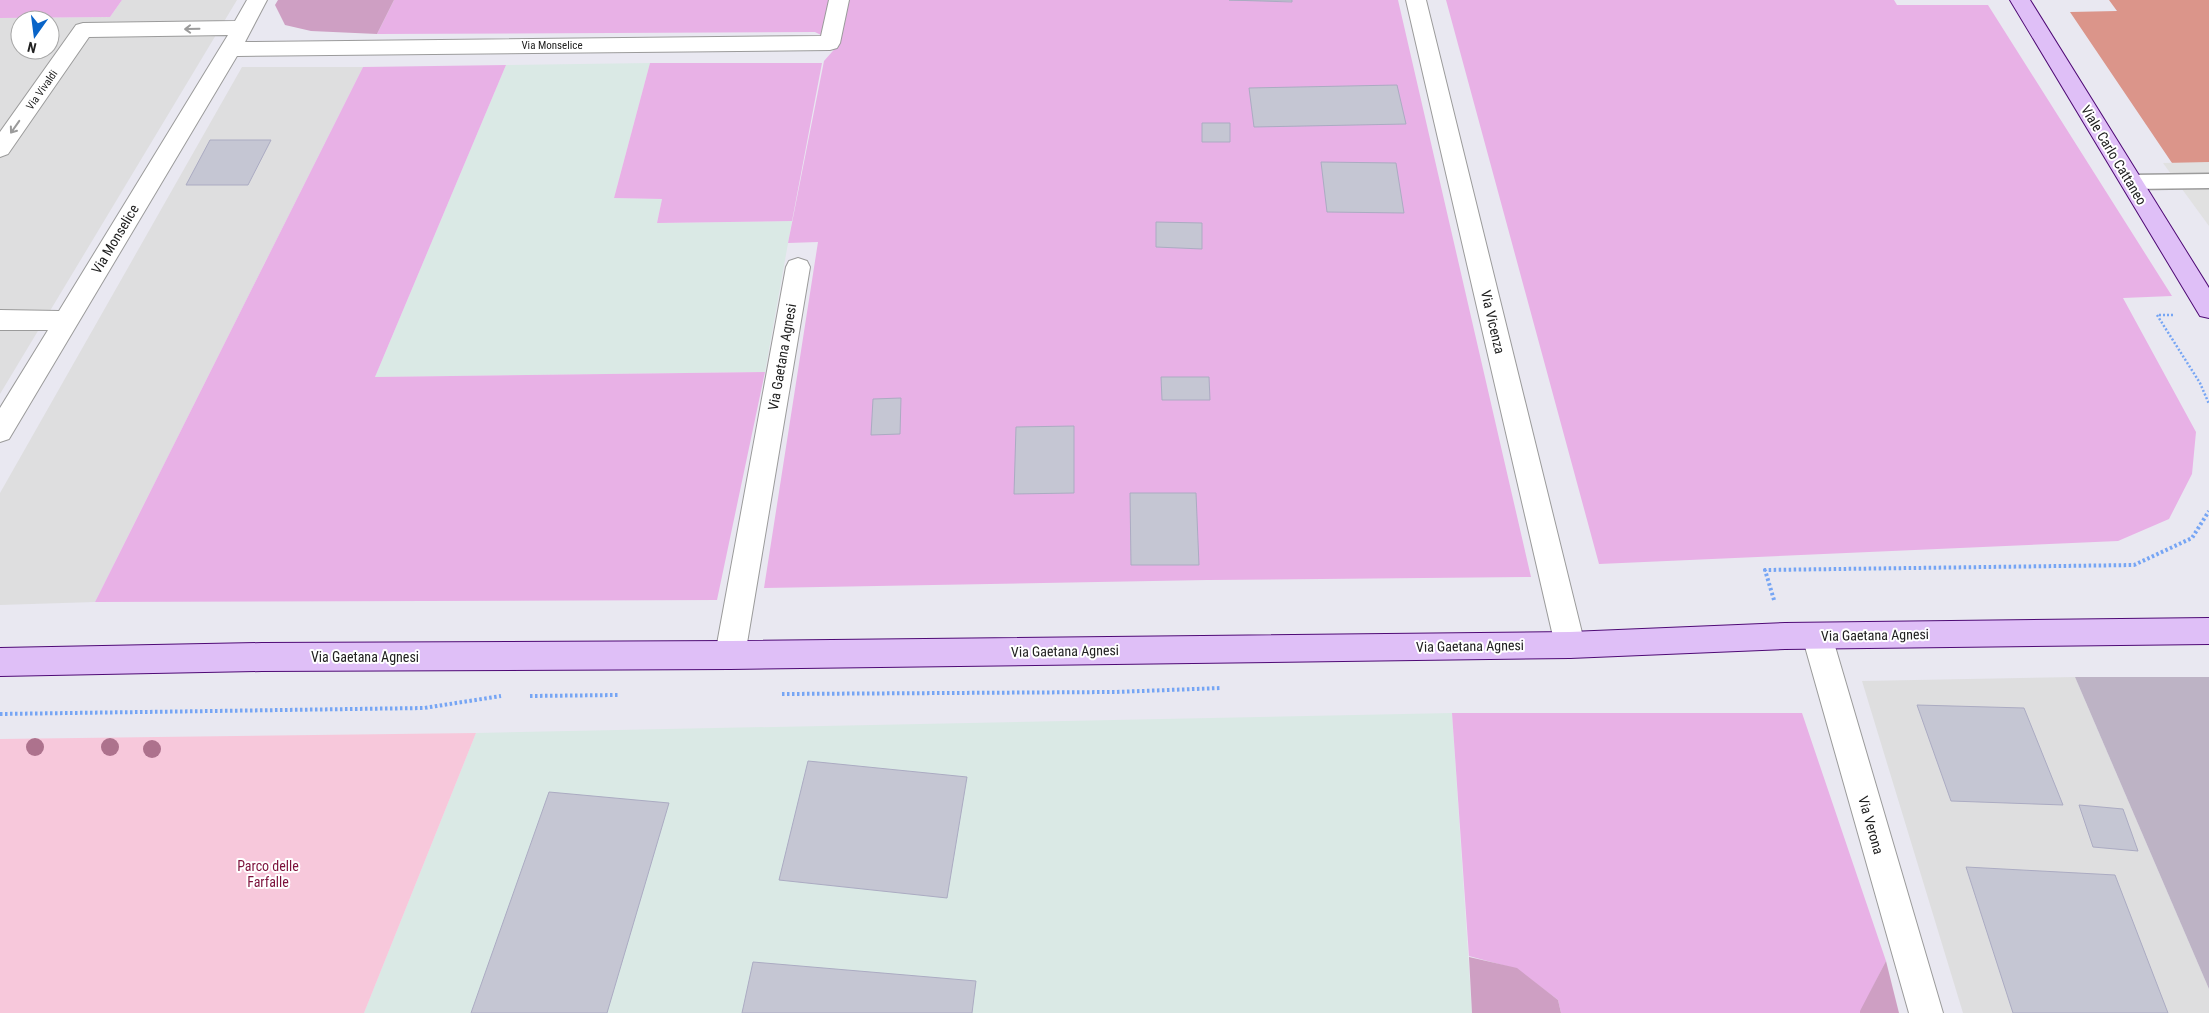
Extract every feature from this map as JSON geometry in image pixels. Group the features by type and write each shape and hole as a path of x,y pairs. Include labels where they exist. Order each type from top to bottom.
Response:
{"street":[{"name":"Via Monselice","path":"0,431 231,49 257,0"},
{"name":"Via Monselice","path":"231,49 830,44 838,0"},
{"name":"Via Vicenza","path":"1416,0 1570,644"},
{"name":"Viale Carlo Cattaneo","path":"2020,0 2209,309"},
{"name":"Via Vivaldi","path":"0,149 83,30 241,28"},
{"name":"Via Gaetana Agnesi","path":"730,655 798,267"},
{"path":"0,320 65,321"},
{"name":"Via Gaetana Agnesi","path":"0,662 272,657 730,655 1570,644 1785,636 2209,631"},
{"name":"Via Verona","path":"1817,636 1926,1013"}],"lane":[{"path":"2131,182 2209,181"}],"path":[{"path":"2174,315 2157,315 2200,383 2209,404"},
{"path":"1785,636 1765,570 2134,566 2192,538 2209,511"},
{"path":"773,694 1096,692 1225,688"},
{"path":"528,696 623,695"},
{"path":"0,714 424,708 509,696"}],"shaded area":[{"path":"0,0 122,0 110,17 60,17 60,10 10,10 10,18 0,18"},
{"path":"122,0 237,0 0,394 0,18 10,18 10,60 60,60 60,17 110,17"},
{"path":"278,0 394,0 377,34 311,31 285,25 275,5"},
{"path":"394,0 1398,0 1531,577 1207,580 764,588 818,242 788,243 824,61 839,44 815,32 377,34"},
{"path":"1446,0 1894,0 1897,5 1988,5 2172,296 2123,298 2196,432 2192,474 2169,519 2118,541 1599,564"},
{"path":"2109,0 2209,0 2209,163 2172,163 2070,12 2117,11"},
{"path":"650,63 614,198 662,199 657,223 792,221 765,372 375,377 506,65"},
{"path":"650,63 822,63 792,221 657,223 662,199 614,198"},
{"path":"506,65 375,377 765,372 717,600 95,602 363,67"},
{"path":"242,67 363,67 95,602 0,605 0,493"},
{"path":"2209,162 2209,226 2163,163"},
{"path":"2075,677 2209,989 2209,1013 1963,1013 1862,681"},
{"path":"2075,677 2209,677 2209,989"},
{"path":"1452,713 1472,1013 364,1013 476,733"},
{"path":"1452,713 1802,713 1886,961 1860,1013 1561,1013 1558,1000 1517,969 1469,956"},
{"path":"1469,957 1517,968 1558,1000 1561,1013 1472,1013"},
{"path":"1886,961 1899,1013 1860,1013 1860,1011"}],"green space":[{"name":"Parco delle Farfalle","path":"476,733 364,1013 0,1013 0,739"}],"building":[{"path":"1229,0 1292,0 1292,2"},
{"path":"1397,85 1406,124 1254,127 1249,88"},
{"path":"1202,123 1230,123 1230,142 1202,142"},
{"path":"210,140 271,140 248,185 186,185"},
{"path":"1321,162 1396,163 1404,213 1327,212"},
{"path":"1156,222 1202,223 1202,249 1156,247"},
{"path":"1161,377 1209,377 1210,400 1162,400"},
{"path":"901,398 900,434 871,435 873,399"},
{"path":"1074,426 1074,493 1014,494 1016,427"},
{"path":"1130,493 1196,493 1199,565 1131,565"},
{"path":"1917,705 2024,708 2063,805 1951,801"},
{"path":"808,761 967,777 947,898 779,880"},
{"path":"549,792 669,803 607,1013 471,1013"},
{"path":"2079,805 2123,809 2138,851 2093,847"},
{"path":"1966,867 2115,875 2168,1013 2013,1013"},
{"path":"753,962 976,981 972,1013 742,1013"}]}
